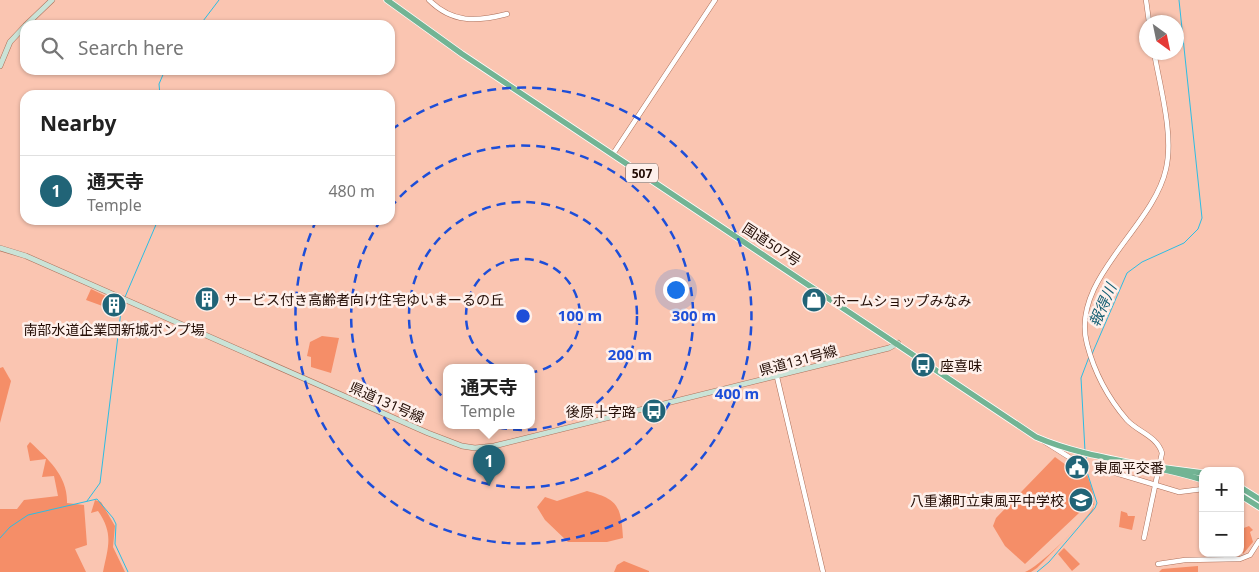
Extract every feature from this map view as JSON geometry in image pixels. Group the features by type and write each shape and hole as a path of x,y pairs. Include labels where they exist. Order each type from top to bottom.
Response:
{"highway":[{"name":"国道507号","path":"387,0 424,28 1040,438 1089,454 1160,468 1199,479"},
{"name":"国道507号","path":"1160,468 1199,473"},
{"path":"1244,490 1259,499"},
{"path":"1244,498 1259,507"}],"main road":[{"path":"30,20 52,0"},
{"path":"0,66 10,42 20,31"},
{"name":"県道131号線","path":"0,248 26,256 462,446 476,448 494,446 777,377 893,347 898,343"}],"street":[{"path":"429,0 446,14 461,18 487,18 507,14"},
{"path":"613,154 715,0"},
{"path":"1146,0 1148,15"},
{"path":"1144,538 1157,485 1162,453 1159,446 1128,421 1102,385 1087,343 1086,330 1089,305 1096,285 1154,202 1166,168 1167,135 1155,60"},
{"path":"777,377 823,572"},
{"path":"1040,438 1072,459"},
{"path":"1099,468 1185,492 1199,490"},
{"path":"1158,564 1185,560 1240,559 1250,555 1259,541"}],"shaded area":[{"path":"91,289 112,299 108,308 86,300"},
{"path":"322,336 339,338 331,373 311,367 311,357 307,356 310,342"},
{"path":"3,367 11,381 0,423 0,368"},
{"path":"30,442 56,469 64,484 67,503 84,505 87,545 75,549 86,572 0,572 0,509 17,509 24,500 58,496 54,476 42,477 46,459 30,461 27,446"},
{"path":"1055,457 1084,478 1079,471 1082,467 1077,464 1084,466 1094,496 1094,506 1092,503 1079,513 1025,564 1005,546 993,526 996,518"},
{"path":"587,491 605,497 616,506 621,518 623,538 607,542 568,542 545,520 537,507 545,497 557,501"},
{"path":"95,500 101,502 115,526 113,547 125,572 103,572 108,548 108,534 98,511 91,513"},
{"path":"1094,506 1092,512 1076,529 1090,512"},
{"path":"1121,511 1127,513 1128,516 1135,516 1132,530 1119,527"},
{"path":"1249,526 1253,530 1250,532 1253,542 1244,553 1244,528"},
{"path":"1065,540 1037,568 1031,572 1025,572 1040,562"},
{"path":"1064,548 1080,564 1072,571 1058,554"},
{"path":"624,561 649,572 614,572 617,565"},
{"path":"1198,566 1198,572 1159,572 1162,569"}],"waterway":[{"path":"204,20 219,0"},
{"name":"報得川","path":"1092,354 1127,273 1142,262 1184,243 1198,229 1202,218 1179,0"},
{"path":"160,90 159,84 163,75"},
{"path":"125,297 156,225"},
{"path":"87,501 100,483 122,303"},
{"name":"報得川","path":"1085,451 1081,378 1089,357"},
{"name":"報得川","path":"1037,572 1049,562 1095,508 1097,503 1087,472 1086,455"},
{"path":"0,538 10,527 28,515 97,499 116,524 115,544 128,572"}],"place":[{"name":"サービス付き高齢者向け住宅ゆいまーるの丘","path":"207,299"},
{"name":"ホームショップみなみ","path":"814,300"},
{"name":"南部水道企業団新城ポンプ場","path":"114,305"},
{"name":"座喜味","path":"923,365"},
{"name":"後原十字路","path":"654,411"},
{"name":"東風平交番","path":"1077,467"},
{"name":"通天寺","path":"489,486"},
{"name":"八重瀬町立東風平中学校","path":"1081,500"}]}
